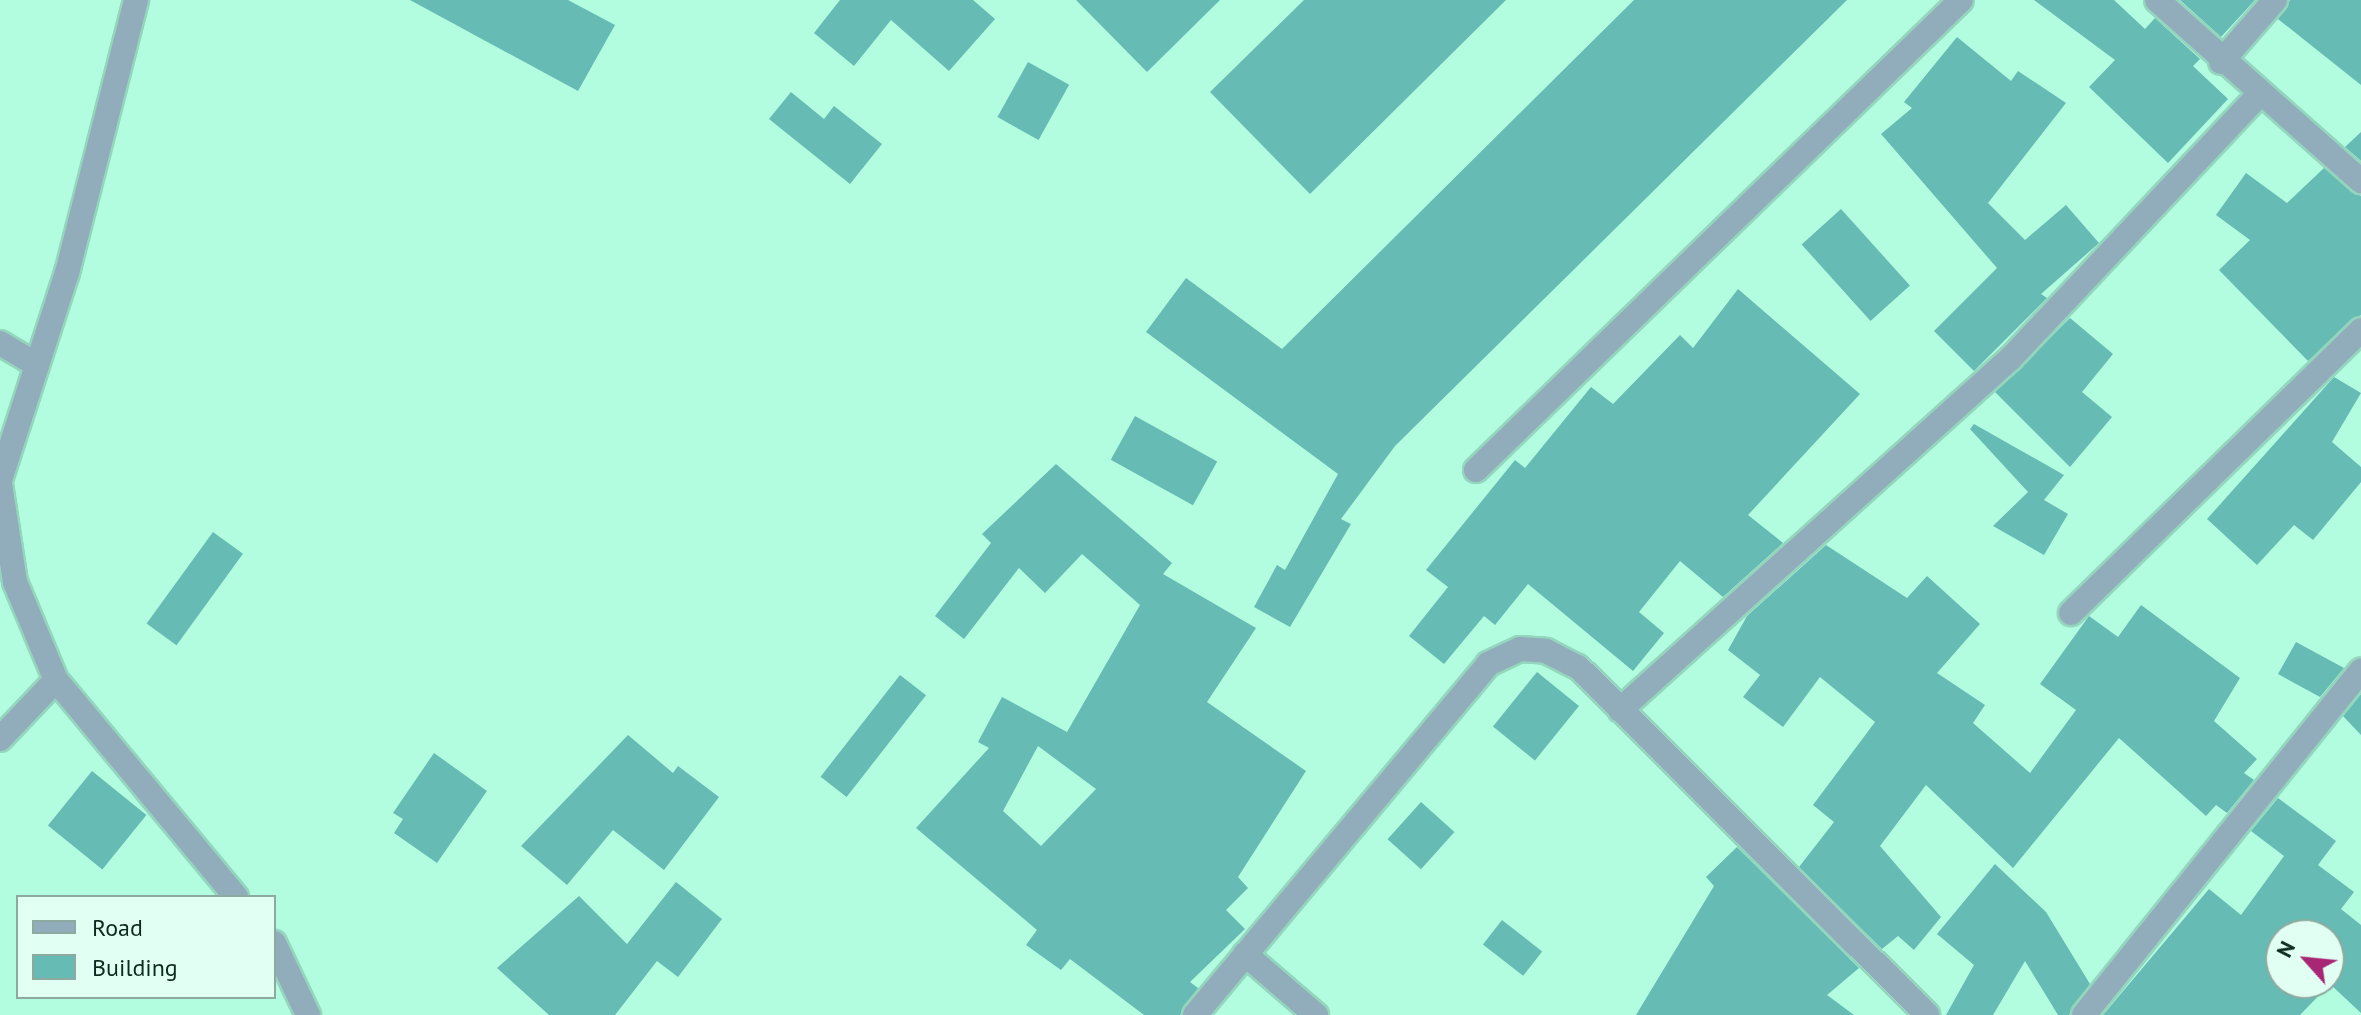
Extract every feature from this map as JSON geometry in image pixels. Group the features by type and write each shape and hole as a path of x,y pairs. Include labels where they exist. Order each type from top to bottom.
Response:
{"street":[{"path":"136,0 37,365 0,482 15,582 56,680 234,895"},
{"path":"1476,470 1961,0"},
{"path":"2157,0 2221,62 2361,181"},
{"path":"2221,62 2275,0"},
{"path":"1620,710 2011,358 2260,94"},
{"path":"2071,613 2361,330"},
{"path":"0,343 37,365"},
{"path":"1195,1015 1488,664 1520,649 1546,651 1578,667 1927,1015"},
{"path":"2084,1015 2361,670"},
{"path":"0,739 56,680"},
{"path":"276,947 308,1015"},
{"path":"1245,954 1316,1015"}],"building":[{"path":"410,0 568,0 615,25 578,91"},
{"path":"840,0 973,0 995,19 949,71 891,20 854,66 814,33"},
{"path":"1076,0 1220,0 1147,72"},
{"path":"1304,0 1506,0 1310,194 1210,92"},
{"path":"1634,0 1847,0 1395,446 1341,519 1351,524 1290,627 1254,607 1277,565 1285,570 1338,474 1146,332 1186,278 1282,349"},
{"path":"2034,0 2114,0 2145,29 2155,18 2200,59 2193,66 2228,99 2168,163 2089,87 2115,60"},
{"path":"2180,0 2255,0 2221,37"},
{"path":"2290,0 2361,0 2361,85 2278,19"},
{"path":"1957,37 2011,81 2018,71 2066,103 1988,203 2025,240 2066,205 2099,243 2041,294 2047,298 1974,371 1934,331 1997,268 1881,134 1912,108 1904,102"},
{"path":"1028,62 1069,85 1039,140 997,117"},
{"path":"791,92 824,119 834,106 882,144 850,184 769,119"},
{"path":"2361,132 2361,161 2345,147"},
{"path":"2324,168 2361,196 2361,315 2308,361 2219,270 2250,240 2216,215 2246,173 2287,203"},
{"path":"1841,209 1910,286 1871,321 1802,244"},
{"path":"1738,289 1860,394 1748,515 1783,543 1723,597 1680,561 1639,612 1664,633 1633,671 1528,584 1495,625 1484,616 1444,664 1409,636 1448,587 1426,570 1515,460 1525,468 1591,387 1613,404 1680,335 1693,348"},
{"path":"2070,318 2113,354 2082,392 2112,417 2070,467 1995,392"},
{"path":"2334,377 2361,393 2332,442 2361,467 2361,482 2313,540 2294,525 2257,565 2207,519"},
{"path":"1135,416 1217,462 1193,505 1111,460"},
{"path":"1974,424 2064,475 2044,500 2068,514 2044,555 1993,526 2028,492 1970,429"},
{"path":"1056,464 1172,563 1163,574 1256,628 1207,702 1306,771 1238,877 1248,888 1226,910 1245,929 1190,982 1198,988 1180,1015 1144,1015 1070,959 1061,970 1026,945 1037,930 916,828 989,748 978,742 1002,697 1067,732 1140,605 1082,554 1045,593 1019,568 964,639 935,616 991,543 982,534","holes":["1038,746 1096,789 1041,846 1003,811"]},
{"path":"213,532 243,554 177,645 147,623"},
{"path":"1826,545 1907,598 1927,576 1980,624 1937,673 1985,705 1973,723 2030,773 2076,710 2040,684 2089,616 2118,637 2141,605 2240,678 2214,721 2257,759 2244,773 2254,780 2227,813 2216,805 2206,816 2119,738 2013,868 1926,785 1880,846 1941,917 1914,950 1898,936 1882,949 1799,867 1834,822 1813,805 1875,722 1820,677 1783,727 1743,697 1760,675 1728,650 1747,616"},
{"path":"2296,642 2344,668 2320,697 2278,674"},
{"path":"1537,672 1579,706 1535,760 1493,726"},
{"path":"900,675 926,695 847,797 821,777"},
{"path":"2361,694 2361,735 2343,716"},
{"path":"628,735 673,773 678,766 719,797 664,870 613,830 567,885 521,846"},
{"path":"434,753 487,791 437,863 394,833 403,819 393,813"},
{"path":"92,771 146,815 102,869 48,825"},
{"path":"2278,798 2336,841 2318,865 2354,892 2341,909 2361,925 2361,1013 2345,998 2345,919 2265,919 2265,999 2315,999 2300,1015 2103,1015 2209,889 2241,915 2284,856 2251,831"},
{"path":"1421,802 1454,832 1421,869 1388,839"},
{"path":"1737,847 1859,968 1827,995 1854,1015 1636,1015 1714,886 1706,877"},
{"path":"1995,864 2046,912 2090,984 2069,1015 2058,1015 2025,961 1993,1015 1946,1015 1974,965 1937,934"},
{"path":"676,882 722,919 678,977 657,961 615,1015 549,1015 497,968 579,896 627,944"},
{"path":"1502,920 1542,951 1523,976 1483,944"}]}
